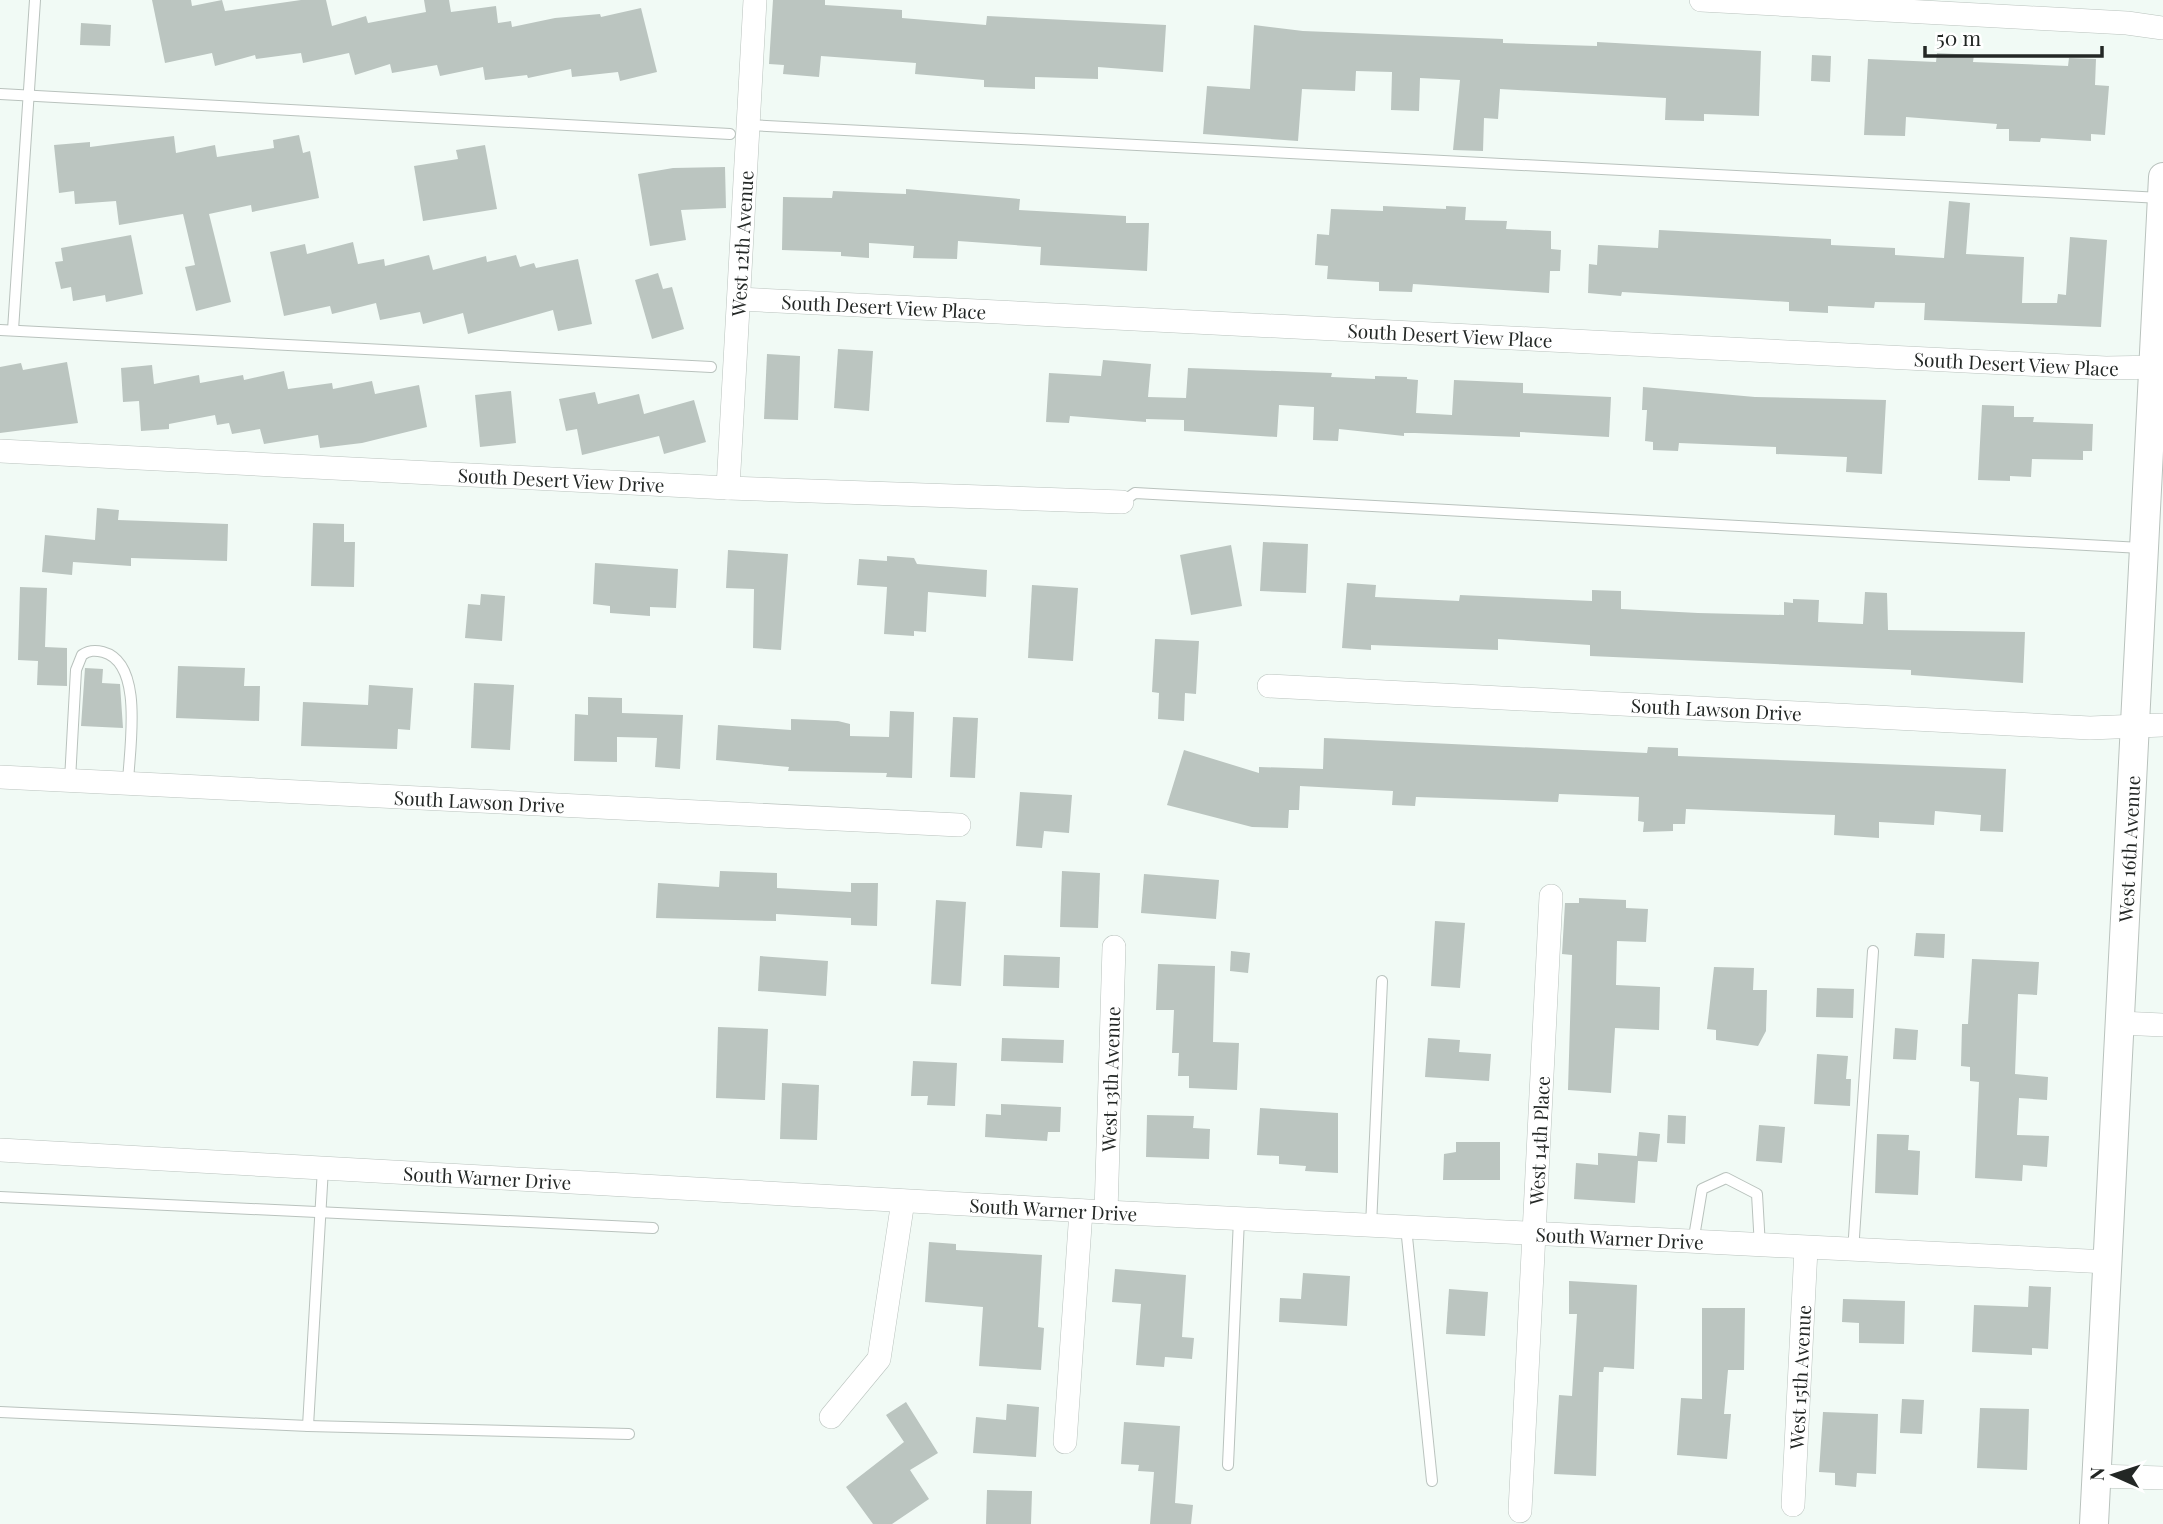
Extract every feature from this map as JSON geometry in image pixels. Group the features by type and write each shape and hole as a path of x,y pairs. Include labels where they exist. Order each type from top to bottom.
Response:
{"street":[{"name":"West 12th Avenue","path":"728,488 739,299 739,130 755,0"},
{"path":"1701,0 2127,23 2163,28"},
{"name":"West 16th Avenue","path":"2094,1524 2120,1023 2149,726 2144,548 2158,367 2162,188"},
{"name":"South Desert View Place","path":"739,299 2106,368 2158,367"},
{"name":"South Desert View Drive","path":"0,452 728,488 1122,502"},
{"name":"South Lawson Drive","path":"1269,686 2090,728 2149,726"},
{"name":"South Lawson Drive","path":"0,777 960,825"},
{"name":"West 14th Place","path":"1520,1511 1552,896"},
{"name":"West 13th Avenue","path":"1106,1212 1114,947"},
{"path":"2120,1023 2163,1025"},
{"name":"South Warner Drive","path":"0,1150 1081,1211 1853,1252 2108,1262"},
{"path":"831,1417 879,1359 903,1201"},
{"path":"1065,1442 1081,1211"},
{"name":"West 15th Avenue","path":"1793,1505 1806,1249"},
{"path":"2097,1476 2163,1478"}],"lane":[{"path":"13,330 35,0"},
{"path":"0,94 739,130 2162,188"},
{"path":"0,330 710,367"},
{"path":"1122,502 1135,493 2144,548"},
{"path":"69,780 76,670 82,655 94,651 112,655 127,673 131,694 128,783"},
{"path":"1853,1252 1873,951"},
{"path":"1371,1226 1382,981"},
{"path":"308,1426 323,1168"},
{"path":"1693,1243 1702,1188 1726,1178 1757,1194 1760,1247"},
{"path":"0,1197 653,1228"},
{"path":"1228,1465 1239,1219"},
{"path":"1406,1227 1432,1481"},
{"path":"0,1412 308,1426 629,1434"}],"building":[{"path":"152,0 191,0 192,6 222,0 225,11 301,0 326,0 332,26 366,16 368,23 426,12 424,0 449,0 451,12 496,6 498,23 511,21 512,27 555,18 600,14 601,17 641,8 657,72 620,81 618,72 572,77 571,69 528,78 527,75 485,80 483,67 440,76 437,65 392,73 390,64 355,75 349,53 303,63 301,53 256,59 255,55 215,66 212,53 165,63"},
{"path":"773,0 825,0 825,5 902,10 902,18 986,25 987,16 1166,25 1163,72 1098,67 1098,79 1035,77 1035,89 984,87 984,80 915,74 916,63 821,56 819,77 783,74 784,65 769,64"},
{"path":"81,23 111,25 110,46 80,45"},
{"path":"1254,25 1303,31 1503,39 1503,43 1597,46 1597,42 1761,51 1759,116 1704,114 1704,121 1665,120 1666,98 1500,89 1498,119 1484,118 1483,151 1453,150 1460,80 1420,78 1419,111 1391,110 1392,72 1356,71 1355,91 1302,89 1298,141 1203,134 1207,86 1250,89"},
{"path":"1937,53 1974,55 1973,62 2068,66 2069,58 2096,59 2095,85 2109,86 2105,135 2091,134 2091,141 2041,138 2040,142 2009,141 2009,129 1996,129 1997,124 1906,117 1905,136 1864,135 1868,59 1936,62"},
{"path":"1812,55 1831,56 1830,82 1811,81"},
{"path":"299,135 303,153 310,151 319,198 252,212 251,205 209,214 231,302 196,311 185,267 195,265 183,214 119,225 116,201 75,204 74,191 59,193 54,145 90,142 90,147 174,136 176,153 215,145 217,157 274,148 273,140"},
{"path":"485,145 497,209 423,221 414,166 458,159 456,150"},
{"path":"725,167 726,208 681,210 686,240 650,246 638,174 673,168"},
{"path":"906,189 1020,199 1019,210 1126,216 1126,223 1149,223 1147,271 1040,265 1041,247 958,241 957,259 913,258 914,246 869,243 869,258 841,256 841,252 782,250 783,197 832,198 833,191 906,194"},
{"path":"1949,201 1970,203 1966,254 2024,257 2022,303 2057,303 2058,294 2066,295 2070,237 2107,240 2101,327 1924,320 1925,303 1875,302 1874,308 1828,306 1828,313 1789,311 1789,302 1622,292 1621,296 1588,293 1589,264 1597,265 1598,245 1658,248 1659,230 1831,239 1831,245 1895,248 1895,255 1944,258"},
{"path":"1383,206 1446,209 1446,206 1466,207 1465,220 1507,221 1506,229 1551,231 1551,249 1561,250 1560,271 1550,271 1549,293 1413,284 1412,292 1379,291 1379,282 1327,279 1328,266 1315,265 1317,234 1329,235 1331,209 1383,211"},
{"path":"131,235 143,294 106,302 105,295 73,301 71,287 61,289 55,262 63,261 61,248"},
{"path":"353,242 358,264 384,259 385,266 429,255 433,270 486,256 487,262 516,255 520,267 534,263 536,268 578,259 592,324 558,331 553,310 468,334 463,313 423,324 420,312 380,320 376,303 332,314 330,306 284,316 270,252 305,244 307,254"},
{"path":"658,273 663,289 672,287 684,329 652,339 635,280"},
{"path":"838,349 873,351 869,411 834,408"},
{"path":"767,354 800,356 798,420 764,419"},
{"path":"1103,360 1151,364 1148,397 1186,398 1188,368 1332,373 1331,377 1375,379 1375,376 1407,377 1418,380 1416,413 1452,415 1454,380 1523,383 1523,393 1611,397 1609,437 1520,432 1520,437 1415,433 1404,433 1404,436 1339,429 1338,441 1313,440 1314,407 1279,405 1277,437 1184,431 1184,420 1146,419 1146,422 1070,416 1069,423 1046,422 1049,373 1101,376"},
{"path":"67,362 78,423 0,433 0,367 21,363 23,370"},
{"path":"152,365 154,384 199,375 200,383 243,375 244,380 284,371 288,389 332,383 333,389 372,381 375,394 419,385 427,427 362,443 320,448 318,435 264,444 260,429 232,434 229,423 217,425 215,415 169,424 169,429 141,431 139,401 123,402 121,368"},
{"path":"1643,387 1755,397 1886,400 1882,474 1846,472 1847,457 1776,454 1776,447 1679,443 1678,451 1653,450 1653,442 1645,441 1647,410 1642,410"},
{"path":"511,391 516,443 480,447 475,395"},
{"path":"595,392 598,404 639,394 644,414 694,400 706,442 664,454 659,436 582,455 577,429 566,431 559,399"},
{"path":"1982,405 2014,406 2014,417 2034,417 2033,422 2093,424 2092,451 2083,451 2083,460 2032,459 2031,477 2010,476 2010,481 1978,480"},
{"path":"97,508 119,510 118,520 228,524 227,561 131,558 131,566 73,562 72,575 42,572 45,535 95,540"},
{"path":"313,523 344,524 344,542 355,542 354,587 311,586"},
{"path":"1263,542 1308,544 1306,593 1260,591"},
{"path":"1231,545 1242,606 1191,615 1180,555"},
{"path":"728,550 788,554 781,650 753,648 754,589 726,588"},
{"path":"887,556 914,558 917,564 987,570 986,597 928,592 926,632 914,631 914,636 884,634 887,587 857,585 859,559 887,561"},
{"path":"595,563 678,569 676,608 650,607 650,616 610,613 610,606 593,604"},
{"path":"1347,583 1376,585 1375,597 1459,601 1460,595 1592,601 1592,590 1621,591 1621,609 1698,613 1784,615 1784,602 1793,603 1793,599 1819,600 1818,622 1863,624 1865,592 1887,593 1888,630 2025,632 2023,683 1911,675 1911,670 1590,656 1590,645 1498,639 1498,650 1371,645 1371,650 1342,648"},
{"path":"1032,585 1078,588 1073,661 1028,658"},
{"path":"20,587 47,588 45,647 67,648 67,686 37,685 38,661 18,660"},
{"path":"481,594 505,596 502,641 465,638 468,604 480,605"},
{"path":"1155,639 1199,641 1196,694 1185,693 1184,721 1158,719 1159,693 1152,692"},
{"path":"178,666 245,668 244,686 260,686 259,721 176,718"},
{"path":"85,668 103,669 102,683 120,684 123,728 81,726"},
{"path":"474,683 514,685 510,750 471,748"},
{"path":"369,685 413,688 410,730 398,729 397,749 301,746 303,702 368,705"},
{"path":"588,697 622,698 622,713 683,715 680,769 655,767 657,738 617,737 617,762 574,761 575,714 588,715"},
{"path":"890,711 914,712 912,778 886,777 887,773 788,771 789,767 716,760 718,725 791,730 791,719 838,721 850,724 850,736 889,737"},
{"path":"953,717 978,718 975,778 950,777"},
{"path":"1324,738 1647,753 1648,747 1678,748 1678,756 2006,769 2003,832 1980,831 1981,815 1935,811 1934,825 1879,822 1879,838 1834,835 1835,815 1686,809 1685,824 1673,824 1673,831 1643,832 1644,822 1638,821 1639,797 1559,794 1558,802 1416,797 1415,806 1392,805 1393,791 1300,786 1299,810 1289,810 1288,828 1252,827 1167,805 1184,750 1259,773 1259,767 1323,769"},
{"path":"1020,792 1072,795 1069,833 1044,831 1042,848 1016,846"},
{"path":"720,871 777,873 777,888 851,892 851,883 878,883 877,926 851,925 851,918 776,914 776,921 656,918 658,883 719,887"},
{"path":"1062,871 1100,873 1098,928 1060,927"},
{"path":"1144,874 1219,880 1216,919 1141,913"},
{"path":"1579,898 1626,900 1626,908 1648,909 1646,942 1617,941 1616,985 1660,987 1659,1030 1615,1028 1611,1093 1568,1090 1572,955 1562,954 1565,903 1579,903"},
{"path":"936,900 966,902 961,986 931,984"},
{"path":"1435,921 1465,923 1460,988 1431,986"},
{"path":"1916,933 1945,934 1944,958 1914,956"},
{"path":"1231,951 1250,953 1248,973 1230,971"},
{"path":"1004,955 1060,957 1059,988 1003,986"},
{"path":"760,956 828,961 826,996 758,991"},
{"path":"1972,959 2039,962 2037,995 2018,994 2015,1074 2048,1077 2047,1100 2019,1098 2017,1135 2049,1136 2047,1167 2023,1165 2022,1181 1975,1178 1979,1082 1970,1081 1970,1067 1961,1066 1962,1024 1968,1024"},
{"path":"1158,964 1215,966 1213,1042 1239,1043 1237,1090 1189,1088 1189,1076 1178,1076 1179,1053 1172,1053 1174,1010 1156,1010"},
{"path":"1714,967 1754,968 1753,990 1767,990 1766,1031 1758,1046 1716,1040 1716,1030 1707,1029"},
{"path":"1817,988 1854,989 1853,1018 1816,1017"},
{"path":"718,1027 768,1029 765,1100 716,1098"},
{"path":"1895,1028 1918,1030 1916,1060 1893,1059"},
{"path":"1002,1038 1064,1040 1063,1063 1001,1061"},
{"path":"1428,1038 1460,1040 1459,1052 1491,1054 1489,1081 1425,1077"},
{"path":"1817,1054 1848,1056 1846,1079 1851,1079 1850,1106 1814,1104"},
{"path":"913,1061 957,1063 955,1106 927,1105 928,1096 911,1096"},
{"path":"782,1083 819,1085 817,1140 780,1139"},
{"path":"1001,1104 1061,1107 1060,1132 1048,1132 1047,1141 985,1137 986,1114 1001,1115"},
{"path":"1260,1108 1338,1113 1338,1173 1305,1171 1306,1166 1279,1164 1279,1156 1257,1155"},
{"path":"1147,1115 1194,1116 1193,1128 1210,1129 1209,1159 1146,1157"},
{"path":"1668,1115 1686,1116 1685,1144 1667,1143"},
{"path":"1759,1125 1785,1127 1782,1163 1756,1161"},
{"path":"1639,1132 1660,1134 1657,1162 1638,1161 1635,1203 1574,1199 1576,1163 1598,1165 1598,1153 1637,1156"},
{"path":"1877,1134 1909,1135 1908,1150 1920,1151 1918,1195 1875,1193"},
{"path":"1456,1142 1500,1142 1500,1180 1443,1180 1444,1154 1456,1152"},
{"path":"929,1242 956,1244 956,1250 1042,1255 1038,1327 1044,1328 1041,1370 979,1366 983,1307 925,1302"},
{"path":"1115,1269 1186,1275 1182,1337 1194,1338 1192,1359 1165,1357 1164,1367 1136,1365 1141,1304 1112,1302"},
{"path":"1303,1273 1350,1276 1347,1326 1279,1322 1280,1298 1301,1299"},
{"path":"1569,1281 1637,1285 1634,1369 1604,1367 1603,1372 1599,1372 1596,1476 1554,1474 1559,1395 1572,1396 1577,1314 1569,1314"},
{"path":"2029,1286 2051,1287 2048,1349 2032,1348 2032,1355 1972,1352 1974,1305 2028,1307"},
{"path":"1449,1289 1488,1292 1485,1336 1446,1334"},
{"path":"1843,1299 1905,1301 1904,1344 1859,1343 1859,1323 1842,1322"},
{"path":"1702,1308 1745,1308 1744,1370 1728,1370 1724,1414 1731,1414 1727,1459 1677,1455 1681,1398 1702,1399"},
{"path":"1902,1399 1924,1400 1922,1434 1900,1433"},
{"path":"906,1402 938,1453 910,1470 929,1499 892,1524 873,1524 846,1487 904,1442 886,1415"},
{"path":"1007,1404 1039,1407 1036,1457 973,1453 976,1417 1006,1420"},
{"path":"1980,1408 2029,1409 2027,1470 1977,1468"},
{"path":"1823,1412 1878,1414 1876,1474 1857,1473 1856,1487 1835,1485 1835,1473 1819,1472"},
{"path":"1124,1422 1180,1426 1175,1503 1193,1505 1191,1524 1150,1524 1154,1472 1138,1471 1139,1465 1121,1464"},
{"path":"987,1490 1032,1491 1031,1524 986,1524"}]}
